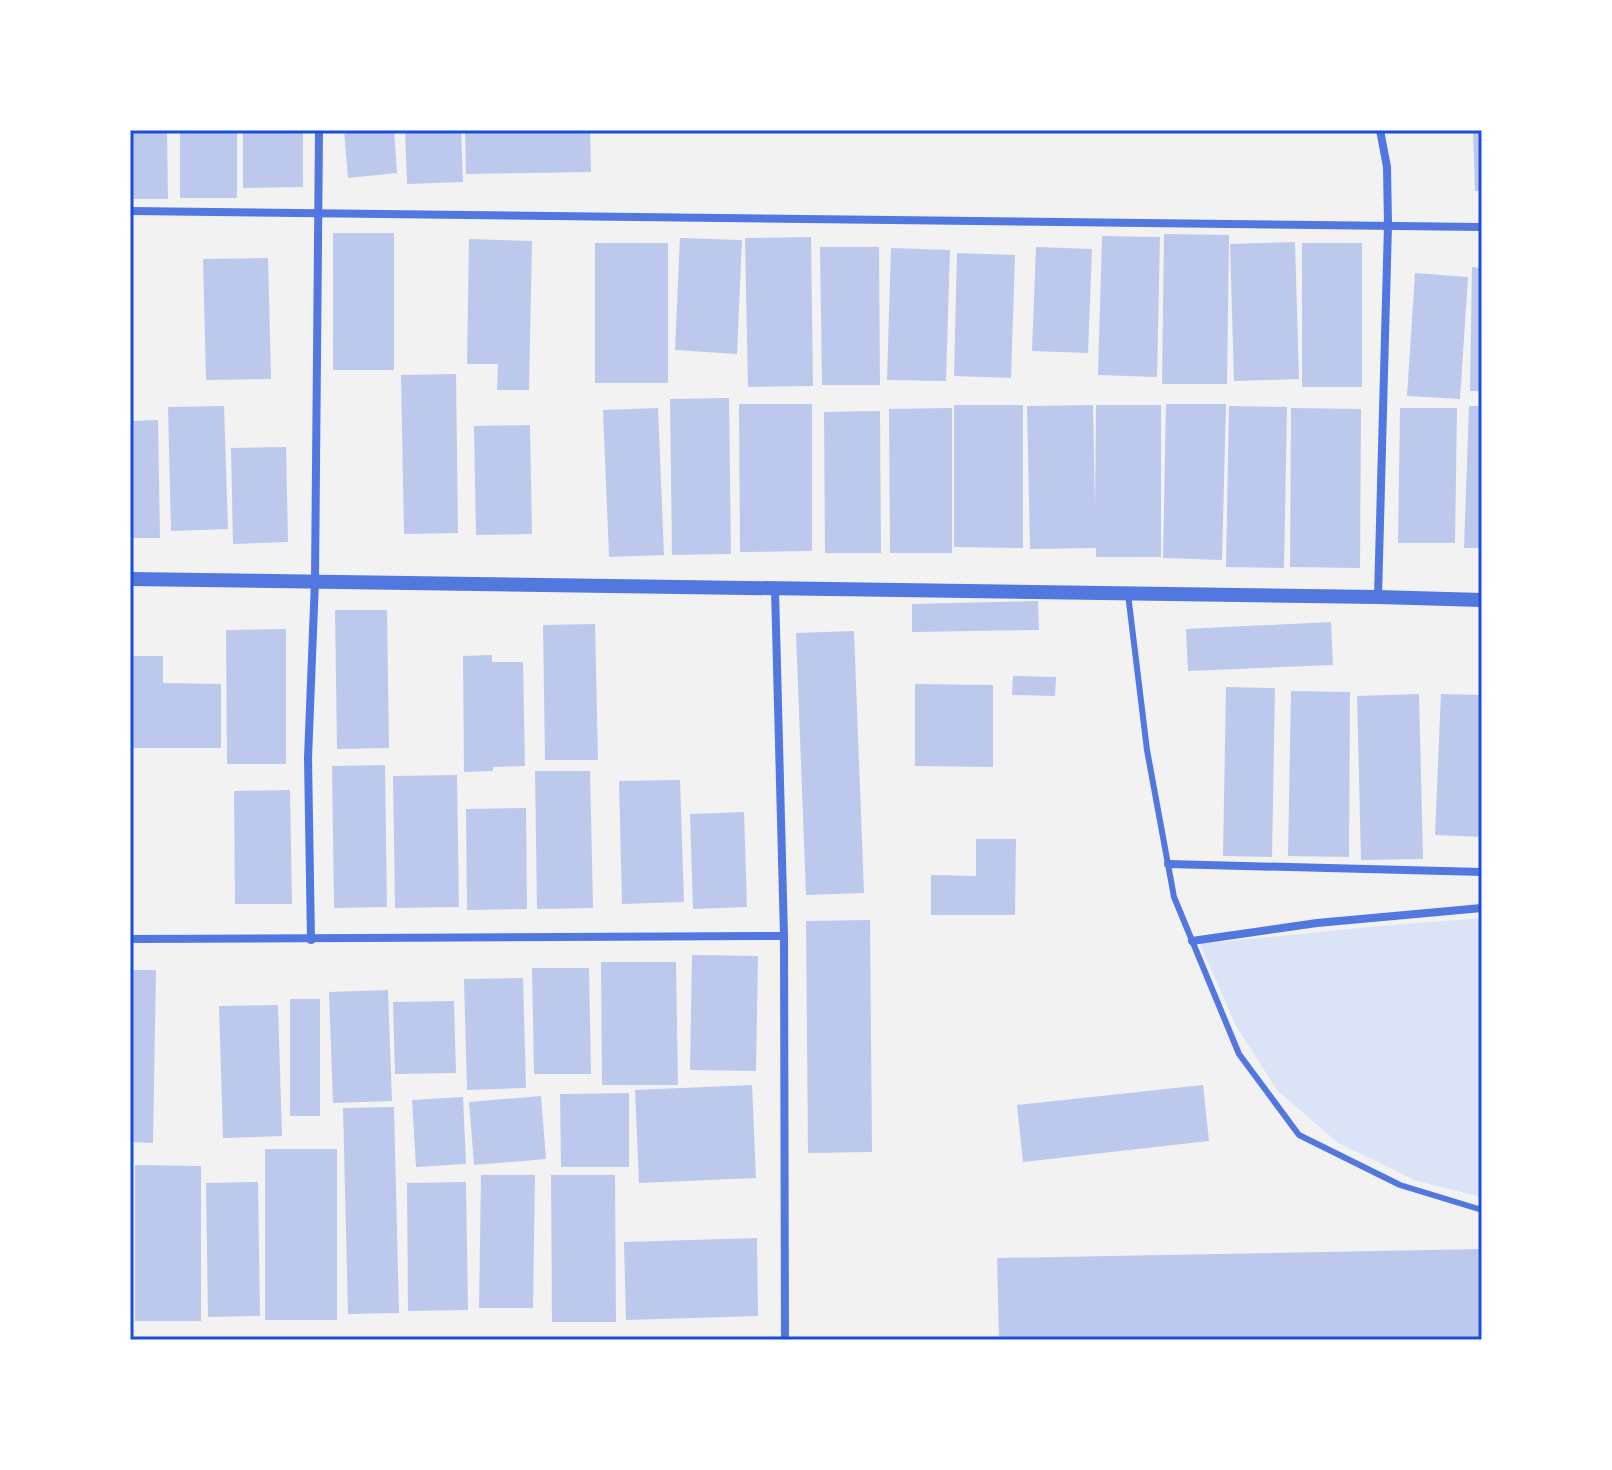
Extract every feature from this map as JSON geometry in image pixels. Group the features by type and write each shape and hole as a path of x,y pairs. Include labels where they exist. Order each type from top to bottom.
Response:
{"street":[{"path":"311,940 308,758 315,581 319,130"},
{"path":"1378,597 1388,225 1387,167 1380,130"},
{"path":"130,211 1482,227"},
{"path":"130,579 1482,600"},
{"path":"775,589 784,936 785,1340"},
{"path":"1168,864 1482,872"},
{"path":"1192,941 1317,923 1482,908"},
{"path":"130,939 784,936"}],"lane":[{"path":"1128,594 1147,750 1174,897 1239,1054 1299,1135 1400,1185 1482,1210"}],"shaded area":[{"path":"1482,918 1482,1197 1417,1181 1338,1143 1277,1090 1236,1026 1200,944 1380,926"}],"building":[{"path":"130,130 167,130 168,199 130,199"},
{"path":"180,130 237,130 237,198 180,198"},
{"path":"243,130 303,130 303,187 243,188"},
{"path":"344,130 394,130 397,173 348,178"},
{"path":"405,130 461,130 463,182 407,184"},
{"path":"465,130 590,130 591,172 466,174"},
{"path":"1473,130 1482,130 1482,191 1475,191"},
{"path":"333,233 394,233 394,370 333,370"},
{"path":"1164,234 1229,235 1227,384 1162,384"},
{"path":"1102,236 1160,237 1157,377 1098,375"},
{"path":"811,237 813,386 748,387 745,238"},
{"path":"680,238 742,240 737,354 675,350"},
{"path":"469,239 532,241 529,390 497,390 498,364 467,364"},
{"path":"1295,242 1299,379 1234,381 1230,244"},
{"path":"595,243 668,243 668,383 595,383"},
{"path":"1302,243 1362,243 1362,387 1302,387"},
{"path":"820,247 879,247 880,385 822,385"},
{"path":"1036,247 1092,249 1088,353 1032,351"},
{"path":"891,248 950,250 946,381 887,380"},
{"path":"957,253 1015,255 1011,378 954,376"},
{"path":"268,258 271,379 206,380 203,259"},
{"path":"1472,267 1482,268 1482,391 1470,391"},
{"path":"1415,273 1468,277 1460,399 1407,396"},
{"path":"456,374 458,533 404,534 401,375"},
{"path":"729,398 731,554 672,555 670,399"},
{"path":"739,404 812,404 812,551 740,552"},
{"path":"1166,404 1226,404 1222,560 1163,558"},
{"path":"954,405 1023,405 1023,548 954,547"},
{"path":"1093,405 1095,509 1096,405 1161,405 1161,557 1096,557 1096,548 1030,549 1027,406"},
{"path":"224,406 228,529 171,531 168,407"},
{"path":"1229,406 1287,407 1284,568 1226,567"},
{"path":"1469,406 1482,406 1482,548 1464,548"},
{"path":"658,408 664,555 609,557 603,410"},
{"path":"952,408 952,553 890,553 889,409"},
{"path":"1291,408 1361,409 1360,568 1290,567"},
{"path":"1400,408 1457,408 1455,543 1398,543"},
{"path":"880,411 881,553 825,553 824,412"},
{"path":"158,420 160,538 130,538 130,421"},
{"path":"530,425 532,534 476,535 474,426"},
{"path":"286,447 288,542 233,544 231,448"},
{"path":"1038,601 1039,630 912,632 912,604"},
{"path":"335,610 387,610 389,748 337,749"},
{"path":"1331,622 1333,665 1188,671 1186,629"},
{"path":"595,624 598,760 545,760 543,625"},
{"path":"286,629 286,764 227,764 226,630"},
{"path":"854,631 864,893 806,895 796,633"},
{"path":"492,655 492,662 523,662 525,766 464,772 463,656"},
{"path":"130,656 163,656 163,683 221,684 221,748 130,748"},
{"path":"1013,676 1056,677 1055,696 1012,695"},
{"path":"915,684 993,685 993,767 915,766"},
{"path":"1226,687 1275,688 1272,857 1223,856"},
{"path":"1291,691 1350,692 1349,857 1288,856"},
{"path":"1419,694 1423,859 1361,860 1357,696"},
{"path":"1441,694 1482,695 1482,837 1435,835"},
{"path":"385,765 387,907 334,908 332,766"},
{"path":"535,771 590,771 593,908 537,909"},
{"path":"457,775 459,907 395,908 393,776"},
{"path":"680,780 684,902 622,904 619,781"},
{"path":"290,790 292,904 235,904 234,791"},
{"path":"526,808 527,909 467,910 466,809"},
{"path":"744,812 747,907 693,909 690,814"},
{"path":"976,839 1016,839 1015,915 931,915 931,875 976,876"},
{"path":"870,920 872,1152 808,1153 806,921"},
{"path":"692,955 758,956 756,1071 690,1070"},
{"path":"601,962 676,962 678,1085 602,1085"},
{"path":"532,968 589,968 591,1074 534,1074"},
{"path":"130,970 156,970 153,1143 130,1142"},
{"path":"523,978 526,1088 467,1090 464,979"},
{"path":"388,990 392,1101 333,1103 329,992"},
{"path":"290,999 320,999 320,1116 290,1116"},
{"path":"454,1001 456,1073 395,1074 393,1002"},
{"path":"278,1005 282,1136 223,1138 219,1006"},
{"path":"752,1085 756,1178 639,1183 635,1090"},
{"path":"1203,1085 1209,1141 1023,1162 1017,1105"},
{"path":"629,1093 629,1167 561,1167 560,1094"},
{"path":"541,1096 546,1159 474,1165 469,1102"},
{"path":"463,1097 466,1164 416,1167 412,1100"},
{"path":"394,1107 399,1313 348,1314 343,1108"},
{"path":"265,1149 337,1149 337,1320 265,1320"},
{"path":"135,1165 201,1166 201,1321 135,1321"},
{"path":"481,1175 535,1175 533,1308 479,1308"},
{"path":"551,1175 615,1175 616,1322 552,1322"},
{"path":"258,1182 260,1316 208,1317 206,1183"},
{"path":"466,1182 468,1310 408,1311 407,1183"},
{"path":"757,1238 758,1316 626,1320 624,1242"},
{"path":"1482,1249 1482,1337 999,1340 997,1258"}]}
